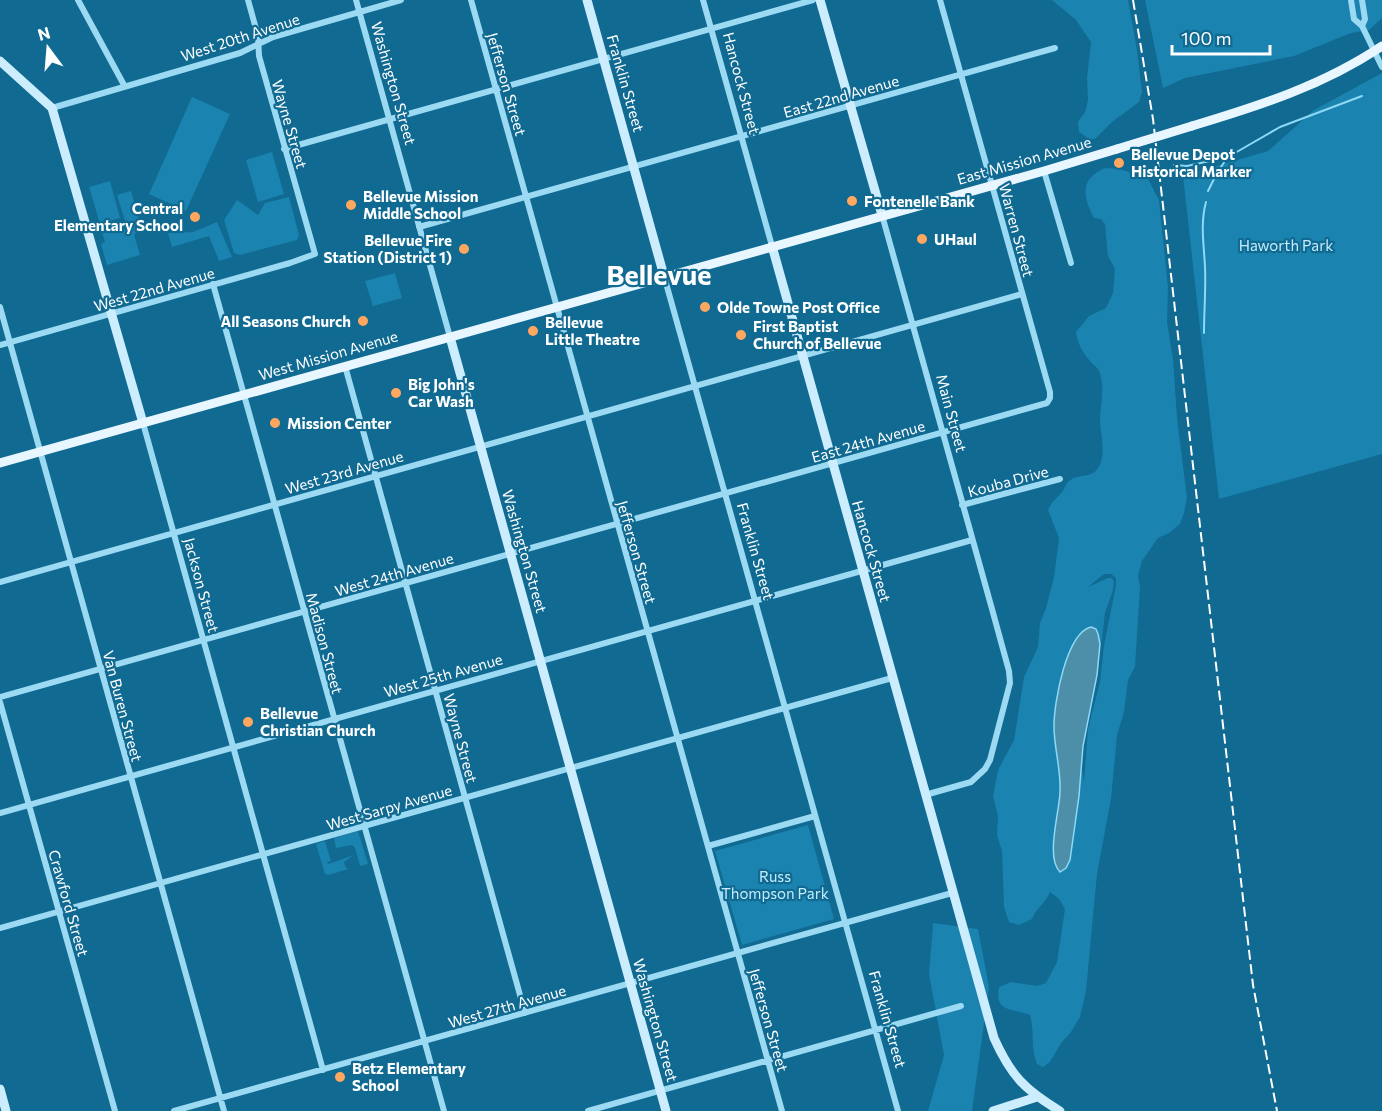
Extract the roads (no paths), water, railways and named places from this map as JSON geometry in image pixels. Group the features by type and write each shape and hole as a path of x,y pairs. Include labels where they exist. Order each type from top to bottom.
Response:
{"main road":[{"name":"East Mission Avenue","path":"664,276 1044,171 1192,126 1306,88 1378,49"},
{"name":"West Mission Avenue","path":"0,464 664,276"}],"street":[{"path":"78,0 124,85"},
{"name":"Wayne Street","path":"248,0 259,45 259,56 315,254"},
{"name":"Washington Street","path":"356,0 666,1111"},
{"name":"West 20th Avenue","path":"52,108 124,85 240,53 273,37 401,0"},
{"name":"Jefferson Street","path":"471,0 782,1111"},
{"name":"Franklin Street","path":"586,0 898,1111"},
{"name":"Hancock Street","path":"703,0 831,464 994,1038 1003,1059 1024,1087 1060,1111"},
{"path":"284,149 813,0"},
{"name":"Main Street","path":"820,0 1009,671 1010,691 990,760 985,769 971,782 925,795"},
{"name":"Warren Street","path":"940,0 1050,398"},
{"path":"1352,0 1354,19 1362,26 1378,49 1382,67"},
{"path":"1362,0 1365,19 1362,26"},
{"name":"East 22nd Avenue","path":"634,168 1055,48"},
{"path":"0,61 52,108"},
{"name":"Jackson Street","path":"52,108 143,423 323,1070"},
{"path":"419,227 634,168"},
{"path":"1044,171 1071,263"},
{"name":"West 22nd Avenue","path":"0,345 315,254"},
{"name":"Madison Street","path":"213,284 444,1111"},
{"name":"West 23rd Avenue","path":"0,582 1022,294"},
{"name":"Van Buren Street","path":"0,307 224,1111"},
{"name":"Wayne Street","path":"345,366 525,1013"},
{"name":"East 24th Avenue","path":"724,494 1047,403 1050,398"},
{"name":"Kouba Drive","path":"962,506 1060,479"},
{"name":"West 24th Avenue","path":"0,697 724,494"},
{"name":"West 25th Avenue","path":"0,813 972,540"},
{"name":"West Sarpy Avenue","path":"0,928 892,678"},
{"name":"Crawford Street","path":"0,702 115,1111"},
{"path":"708,846 815,816"},
{"name":"West 27th Avenue","path":"174,1111 952,893"},
{"path":"588,1111 961,1006"},
{"path":"0,1089 6,1111"},
{"path":"993,1111 1037,1097"}],"waterway":[{"path":"1174,165 1187,166 1228,157 1280,127 1362,96"},
{"path":"1208,191 1228,157"},
{"path":"1204,333 1203,226 1206,202"}],"railway":[{"path":"1133,0 1153,119 1253,985 1277,1111"}],"place":[{"name":"Bellevue Depot Historical Marker","path":"1119,163"},
{"name":"Fontenelle Bank","path":"852,201"},
{"name":"Bellevue Mission Middle School","path":"351,205"},
{"name":"Central Elementary School","path":"195,217"},
{"name":"UHaul","path":"922,239"},
{"name":"Bellevue Fire Station (District 1)","path":"464,249"},
{"name":"Olde Towne Post Office","path":"705,307"},
{"name":"All Seasons Church","path":"363,321"},
{"name":"Bellevue Little Theatre","path":"533,331"},
{"name":"First Baptist Church of Bellevue","path":"741,335"},
{"name":"Big John's Car Wash","path":"396,393"},
{"name":"Mission Center","path":"275,423"},
{"name":"Bellevue Christian Church","path":"248,722"},
{"name":"Betz Elementary School","path":"340,1077"}],"district":[{"name":"Bellevue","path":"659,274"}],"park label":[{"name":"Haworth Park","path":"1286,245"},
{"name":"Russ Thompson Park","path":"775,884"}]}
